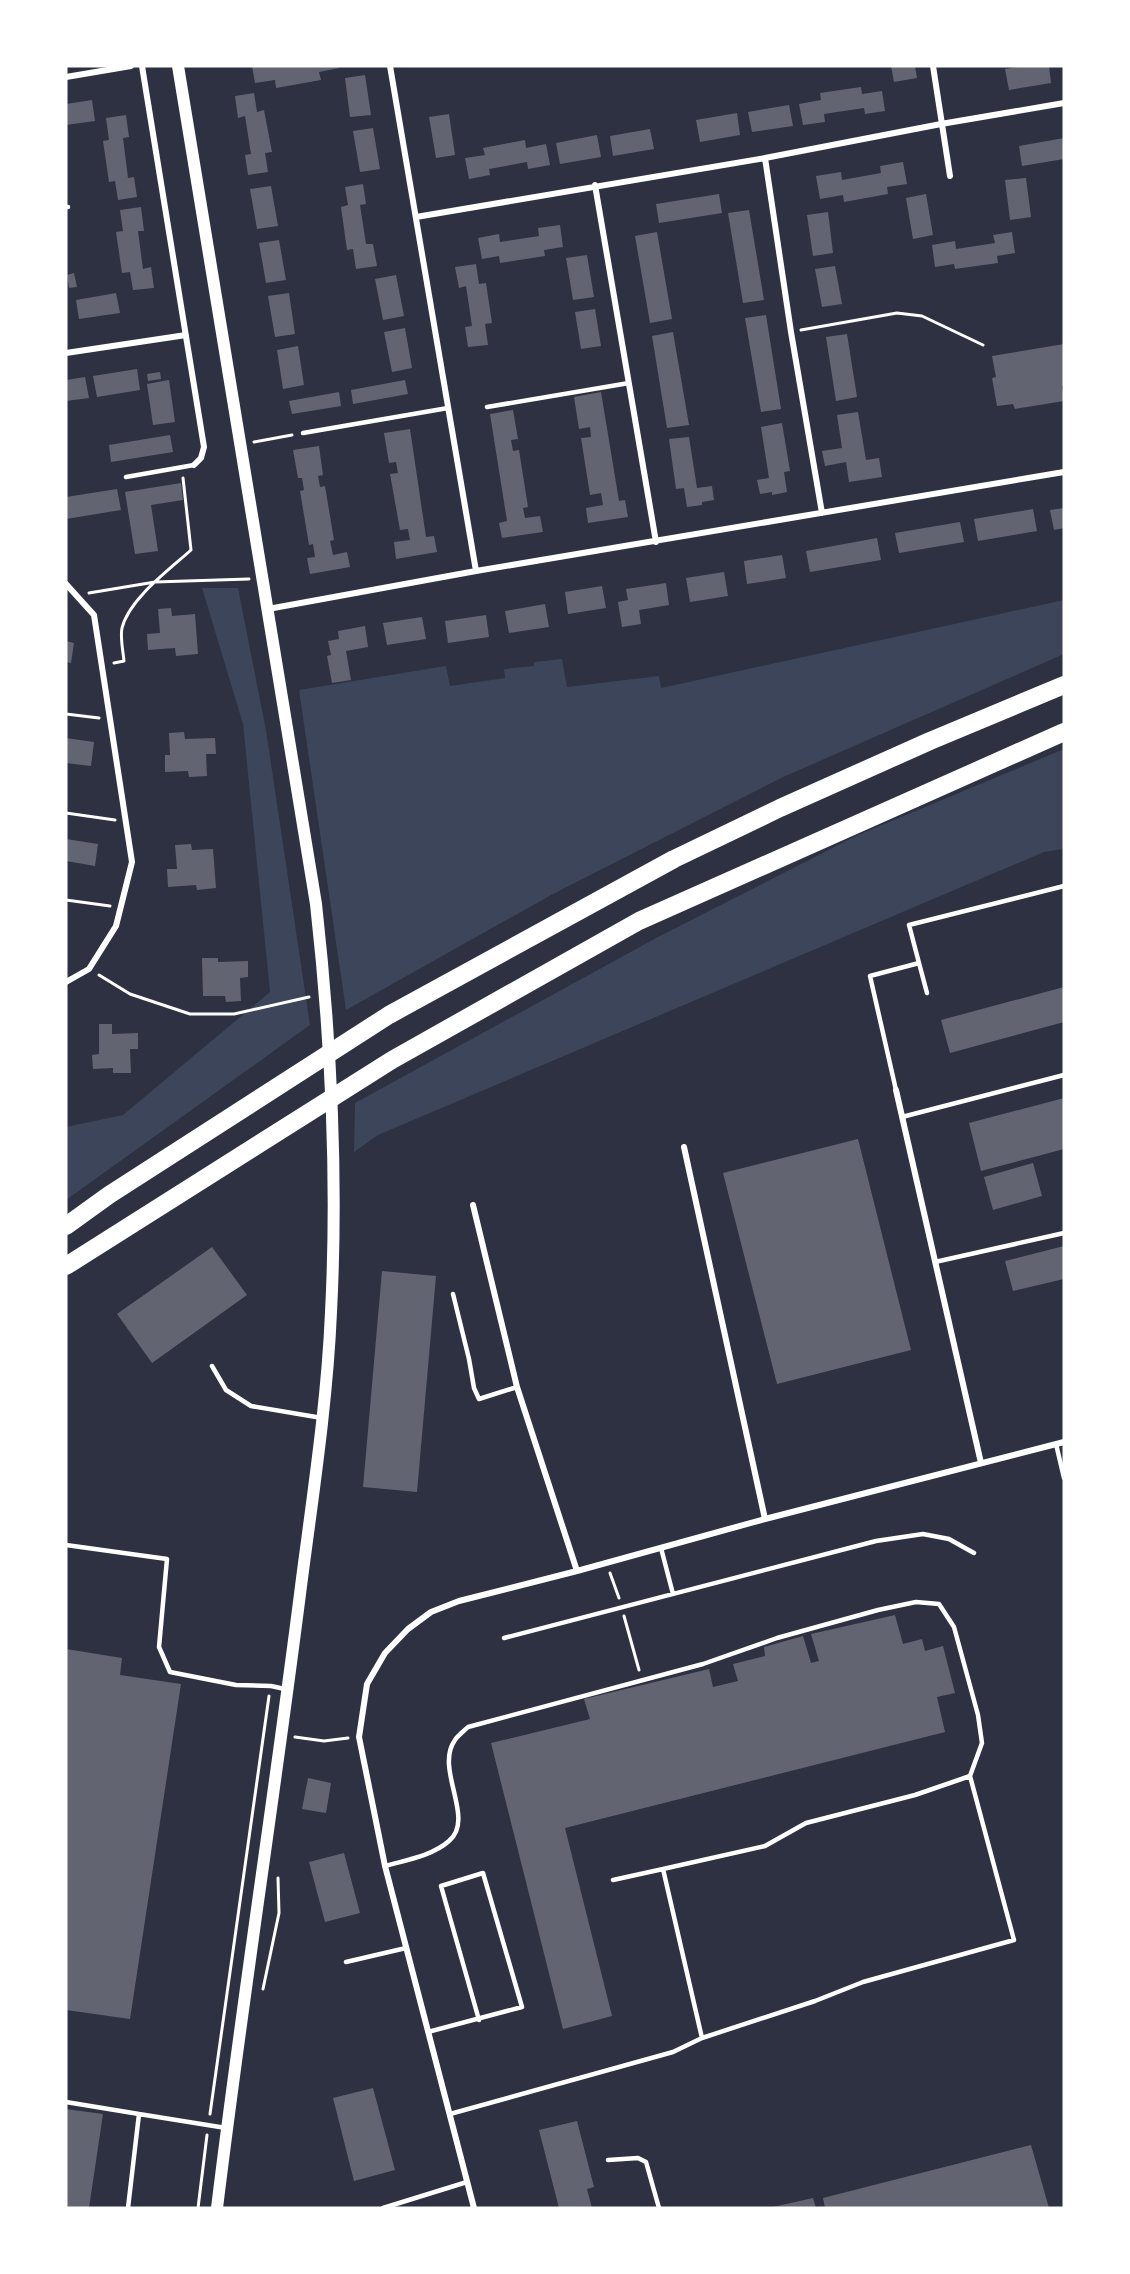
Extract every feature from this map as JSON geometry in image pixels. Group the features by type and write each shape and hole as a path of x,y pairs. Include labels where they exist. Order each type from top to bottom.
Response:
{"highway":[{"path":"66,1226 109,1195 389,1016 674,859 823,789 1064,685"},
{"path":"66,1266 392,1060 639,921 1064,732"}],"main road":[{"path":"178,66 316,904 326,994 334,1168 332,1314 322,1418 282,1736 259,1884 216,2208"}],"street":[{"path":"66,77 131,66"},
{"path":"142,66 204,447 201,458 194,465"},
{"path":"390,66 476,571"},
{"path":"933,66 950,176"},
{"path":"416,217 765,158 1064,103"},
{"path":"765,158 791,332 822,513"},
{"path":"595,185 656,542"},
{"path":"66,353 186,335"},
{"path":"268,609 476,571 1064,472"},
{"path":"66,584 94,615 132,862 116,926 89,969 66,982"},
{"path":"896,1090 981,1463"},
{"path":"684,1146 765,1519"},
{"path":"473,1205 517,1388 577,1571"},
{"path":"474,2208 385,1866 359,1737 367,1684 385,1653 431,1612 459,1600 1064,1442"}],"lane":[{"path":"487,406 629,383"},
{"path":"303,433 448,408"},
{"path":"126,477 194,465"},
{"path":"927,993 909,925 1064,886"},
{"path":"896,1090 870,976 919,963"},
{"path":"902,1117 1064,1075"},
{"path":"935,1262 1064,1233"},
{"path":"453,1294 474,1388 479,1399 517,1388"},
{"path":"212,1366 226,1390 252,1406 322,1418"},
{"path":"1056,1444 1064,1478"},
{"path":"504,1638 876,1541 923,1534 949,1539 974,1553"},
{"path":"66,1545 167,1559 159,1647 170,1672 236,1684 271,1686 288,1690"},
{"path":"661,1548 673,1594"},
{"path":"385,1866 429,1853 451,1840 458,1825 458,1804 450,1778 448,1757 454,1741 468,1727 703,1664 777,1638 916,1602 939,1604 954,1628 978,1715 982,1743 970,1776 1014,1940 863,1982 702,2038 673,2052 450,2114"},
{"path":"613,1880 765,1846 806,1823 915,1795 970,1776"},
{"path":"663,1869 702,2038"},
{"path":"428,2032 479,2020 522,2007 483,1874 441,1886 479,2020"},
{"path":"345,1962 406,1948"},
{"path":"66,2102 226,2128"},
{"path":"128,2208 139,2114"},
{"path":"608,2160 638,2158 646,2162 659,2208"},
{"path":"383,2208 467,2182"}],"path":[{"path":"791,332 897,313 922,316 983,345"},
{"path":"241,444 303,433"},
{"path":"101,665 124,661 121,629 129,610 155,582 191,550 181,467"},
{"path":"79,597 122,586 155,582 263,579"},
{"path":"66,714 110,719"},
{"path":"66,813 126,822"},
{"path":"66,900 120,908"},
{"path":"89,969 130,994 190,1014 234,1014 326,994"},
{"path":"607,1563 622,1608 641,1680"},
{"path":"198,2208 271,1686"},
{"path":"282,1736 324,1741 359,1737"}],"shaded area":[{"path":"202,588 238,588 266,730 310,1025 66,1200 66,1127 123,1115 270,992 243,724"},
{"path":"1064,600 1064,654 781,778 553,894 346,1010 299,690 446,666 450,686 505,678 504,669 534,666 534,662 562,659 567,687 659,676 661,688"},
{"path":"1064,749 1064,849 1044,852 378,1135 354,1152 355,1103 658,937 858,835"}],"building":[{"path":"252,66 339,66 339,68 319,72 321,80 276,88 275,80 255,83"},
{"path":"891,66 915,66 917,78 894,82"},
{"path":"1049,66 1051,83 1009,90 1005,69"},
{"path":"365,75 371,115 350,117 345,78"},
{"path":"861,87 862,94 882,91 885,111 865,114 864,108 824,114 825,122 803,125 799,104 821,100 820,93"},
{"path":"254,93 257,112 264,110 272,152 265,153 268,172 248,175 245,155 251,154 245,116 238,118 235,96"},
{"path":"92,100 95,121 66,125 66,104"},
{"path":"789,105 793,126 752,132 748,112"},
{"path":"737,113 740,135 700,142 696,120"},
{"path":"449,114 455,155 436,158 429,117"},
{"path":"126,115 129,137 123,138 128,178 134,177 137,197 118,200 115,181 109,182 103,141 109,140 106,118"},
{"path":"373,128 380,169 360,172 353,131"},
{"path":"650,129 654,149 613,156 610,136"},
{"path":"597,135 601,157 560,164 556,143"},
{"path":"1064,138 1064,159 1022,166 1019,146"},
{"path":"525,140 526,148 546,144 550,165 528,169 527,162 489,169 490,175 469,179 465,158 485,155 483,148"},
{"path":"903,162 907,184 887,187 888,194 844,202 843,195 820,199 816,176 841,172 842,180 881,173 880,166"},
{"path":"1026,178 1031,217 1010,220 1005,180"},
{"path":"363,184 366,204 360,205 366,244 373,244 377,266 356,269 353,249 347,250 341,207 348,205 345,187"},
{"path":"271,186 278,226 257,229 250,189"},
{"path":"719,194 722,213 659,223 656,204"},
{"path":"926,194 933,235 913,239 906,198"},
{"path":"141,207 144,231 138,231 143,269 151,267 154,288 133,290 130,272 122,273 116,232 123,231 120,210"},
{"path":"749,210 764,300 743,303 728,213"},
{"path":"828,212 833,253 813,256 807,215"},
{"path":"560,225 563,247 544,250 545,256 500,263 499,256 482,259 478,238 499,234 500,242 539,236 538,228"},
{"path":"657,232 672,319 650,323 635,236"},
{"path":"1012,232 1015,253 997,256 998,263 955,269 954,264 935,267 932,245 955,241 956,249 995,243 993,235"},
{"path":"279,240 286,280 266,283 259,243"},
{"path":"587,255 594,297 573,300 566,258"},
{"path":"476,264 479,284 486,283 492,323 485,324 488,345 468,347 465,327 472,326 466,286 459,288 455,267"},
{"path":"835,266 842,304 822,307 815,269"},
{"path":"74,273 77,287 69,288 67,275"},
{"path":"396,275 404,316 383,320 375,279"},
{"path":"116,293 120,313 79,319 76,300"},
{"path":"289,293 295,334 275,337 268,296"},
{"path":"595,309 601,346 581,349 575,312"},
{"path":"766,315 781,409 761,412 745,318"},
{"path":"405,328 412,368 392,372 384,332"},
{"path":"673,332 689,425 667,428 652,336"},
{"path":"847,334 857,397 836,401 826,337"},
{"path":"1064,344 1064,386 1062,386 1064,401 1015,409 1013,404 997,406 992,378 996,377 992,356"},
{"path":"298,346 304,385 283,389 277,350"},
{"path":"137,369 140,390 97,397 93,376"},
{"path":"160,372 161,379 148,381 147,374"},
{"path":"85,377 89,398 66,401 66,380"},
{"path":"169,380 175,422 153,425 147,384"},
{"path":"405,380 408,394 353,404 351,390"},
{"path":"339,392 341,406 292,414 289,401"},
{"path":"601,392 619,501 625,500 628,517 588,523 586,508 603,505 601,493 590,495 581,438 591,437 590,427 579,429 574,397"},
{"path":"513,410 518,439 511,440 513,451 519,450 528,507 523,508 525,518 540,516 543,532 502,538 499,523 507,521 490,414"},
{"path":"858,412 866,460 879,458 882,477 849,482 846,462 825,466 822,451 842,448 837,415"},
{"path":"782,423 790,471 784,472 787,492 772,495 772,492 760,494 757,480 769,478 761,427"},
{"path":"410,429 426,537 434,536 437,552 396,559 394,542 410,540 408,529 400,530 390,474 398,473 396,462 389,463 384,433"},
{"path":"170,435 173,452 111,462 109,445"},
{"path":"689,437 697,488 712,486 714,500 702,502 702,505 687,507 684,488 676,489 669,439"},
{"path":"319,446 323,475 318,476 320,487 325,486 334,540 330,541 333,555 347,552 350,567 310,574 307,558 315,557 313,544 309,545 300,491 304,490 302,478 298,478 293,450"},
{"path":"181,483 183,500 151,505 158,551 135,554 125,492"},
{"path":"117,489 121,510 66,519 66,497"},
{"path":"1064,508 1064,528 1054,530 1050,510"},
{"path":"1033,509 1037,531 978,541 974,519"},
{"path":"960,522 964,542 899,553 895,533"},
{"path":"877,538 881,560 810,572 806,551"},
{"path":"782,555 786,578 747,584 744,561"},
{"path":"724,572 728,596 690,602 686,578"},
{"path":"666,583 669,605 639,610 641,624 622,627 618,602 628,600 626,589"},
{"path":"602,586 606,608 568,614 565,592"},
{"path":"545,604 549,627 509,633 505,611"},
{"path":"171,608 172,616 195,614 198,654 176,656 175,648 148,650 147,634 160,633 158,609"},
{"path":"486,615 489,637 448,643 445,621"},
{"path":"422,617 426,639 387,645 383,623"},
{"path":"365,626 368,647 346,651 351,680 332,683 327,656 331,655 328,641 339,639 338,631"},
{"path":"66,641 74,643 71,663 66,662"},
{"path":"184,732 185,739 215,738 216,754 206,754 207,776 189,777 188,771 165,772 165,755 170,755 169,733"},
{"path":"66,738 94,742 91,766 66,763"},
{"path":"66,839 98,844 95,866 66,861"},
{"path":"191,844 192,850 213,849 216,888 197,890 196,885 168,887 167,869 177,869 175,845"},
{"path":"202,958 218,958 218,962 248,961 248,977 240,978 241,1001 226,1002 225,996 203,996"},
{"path":"1064,987 1064,1022 950,1053 941,1020"},
{"path":"99,1024 112,1024 112,1034 138,1033 138,1049 130,1049 131,1073 113,1073 113,1068 93,1069 92,1055 99,1054"},
{"path":"1064,1098 1064,1149 981,1171 969,1123"},
{"path":"858,1139 911,1350 777,1384 723,1173"},
{"path":"1033,1163 1042,1196 993,1210 984,1177"},
{"path":"1064,1246 1064,1279 1013,1291 1005,1261"},
{"path":"212,1247 247,1295 152,1363 117,1314"},
{"path":"382,1271 436,1276 417,1492 363,1487"},
{"path":"895,1615 903,1644 922,1639 925,1651 943,1646 955,1693 937,1697 945,1732 565,1828 612,2016 563,2029 491,1743 590,1719 584,1699 709,1669 713,1687 738,1681 733,1664 765,1656 764,1647 803,1636 811,1663 819,1661 811,1634"},
{"path":"66,1649 122,1658 120,1675 181,1684 130,2019 66,2010"},
{"path":"308,1778 331,1783 326,1813 302,1809"},
{"path":"344,1853 360,1913 325,1922 309,1862"},
{"path":"373,2088 395,2170 354,2181 333,2098"},
{"path":"66,2109 103,2114 89,2208 66,2208"},
{"path":"577,2121 594,2187 587,2189 592,2208 559,2208 539,2130"},
{"path":"1031,2145 1049,2208 825,2208 823,2198"},
{"path":"813,2198 816,2208 773,2208 773,2207"}]}
